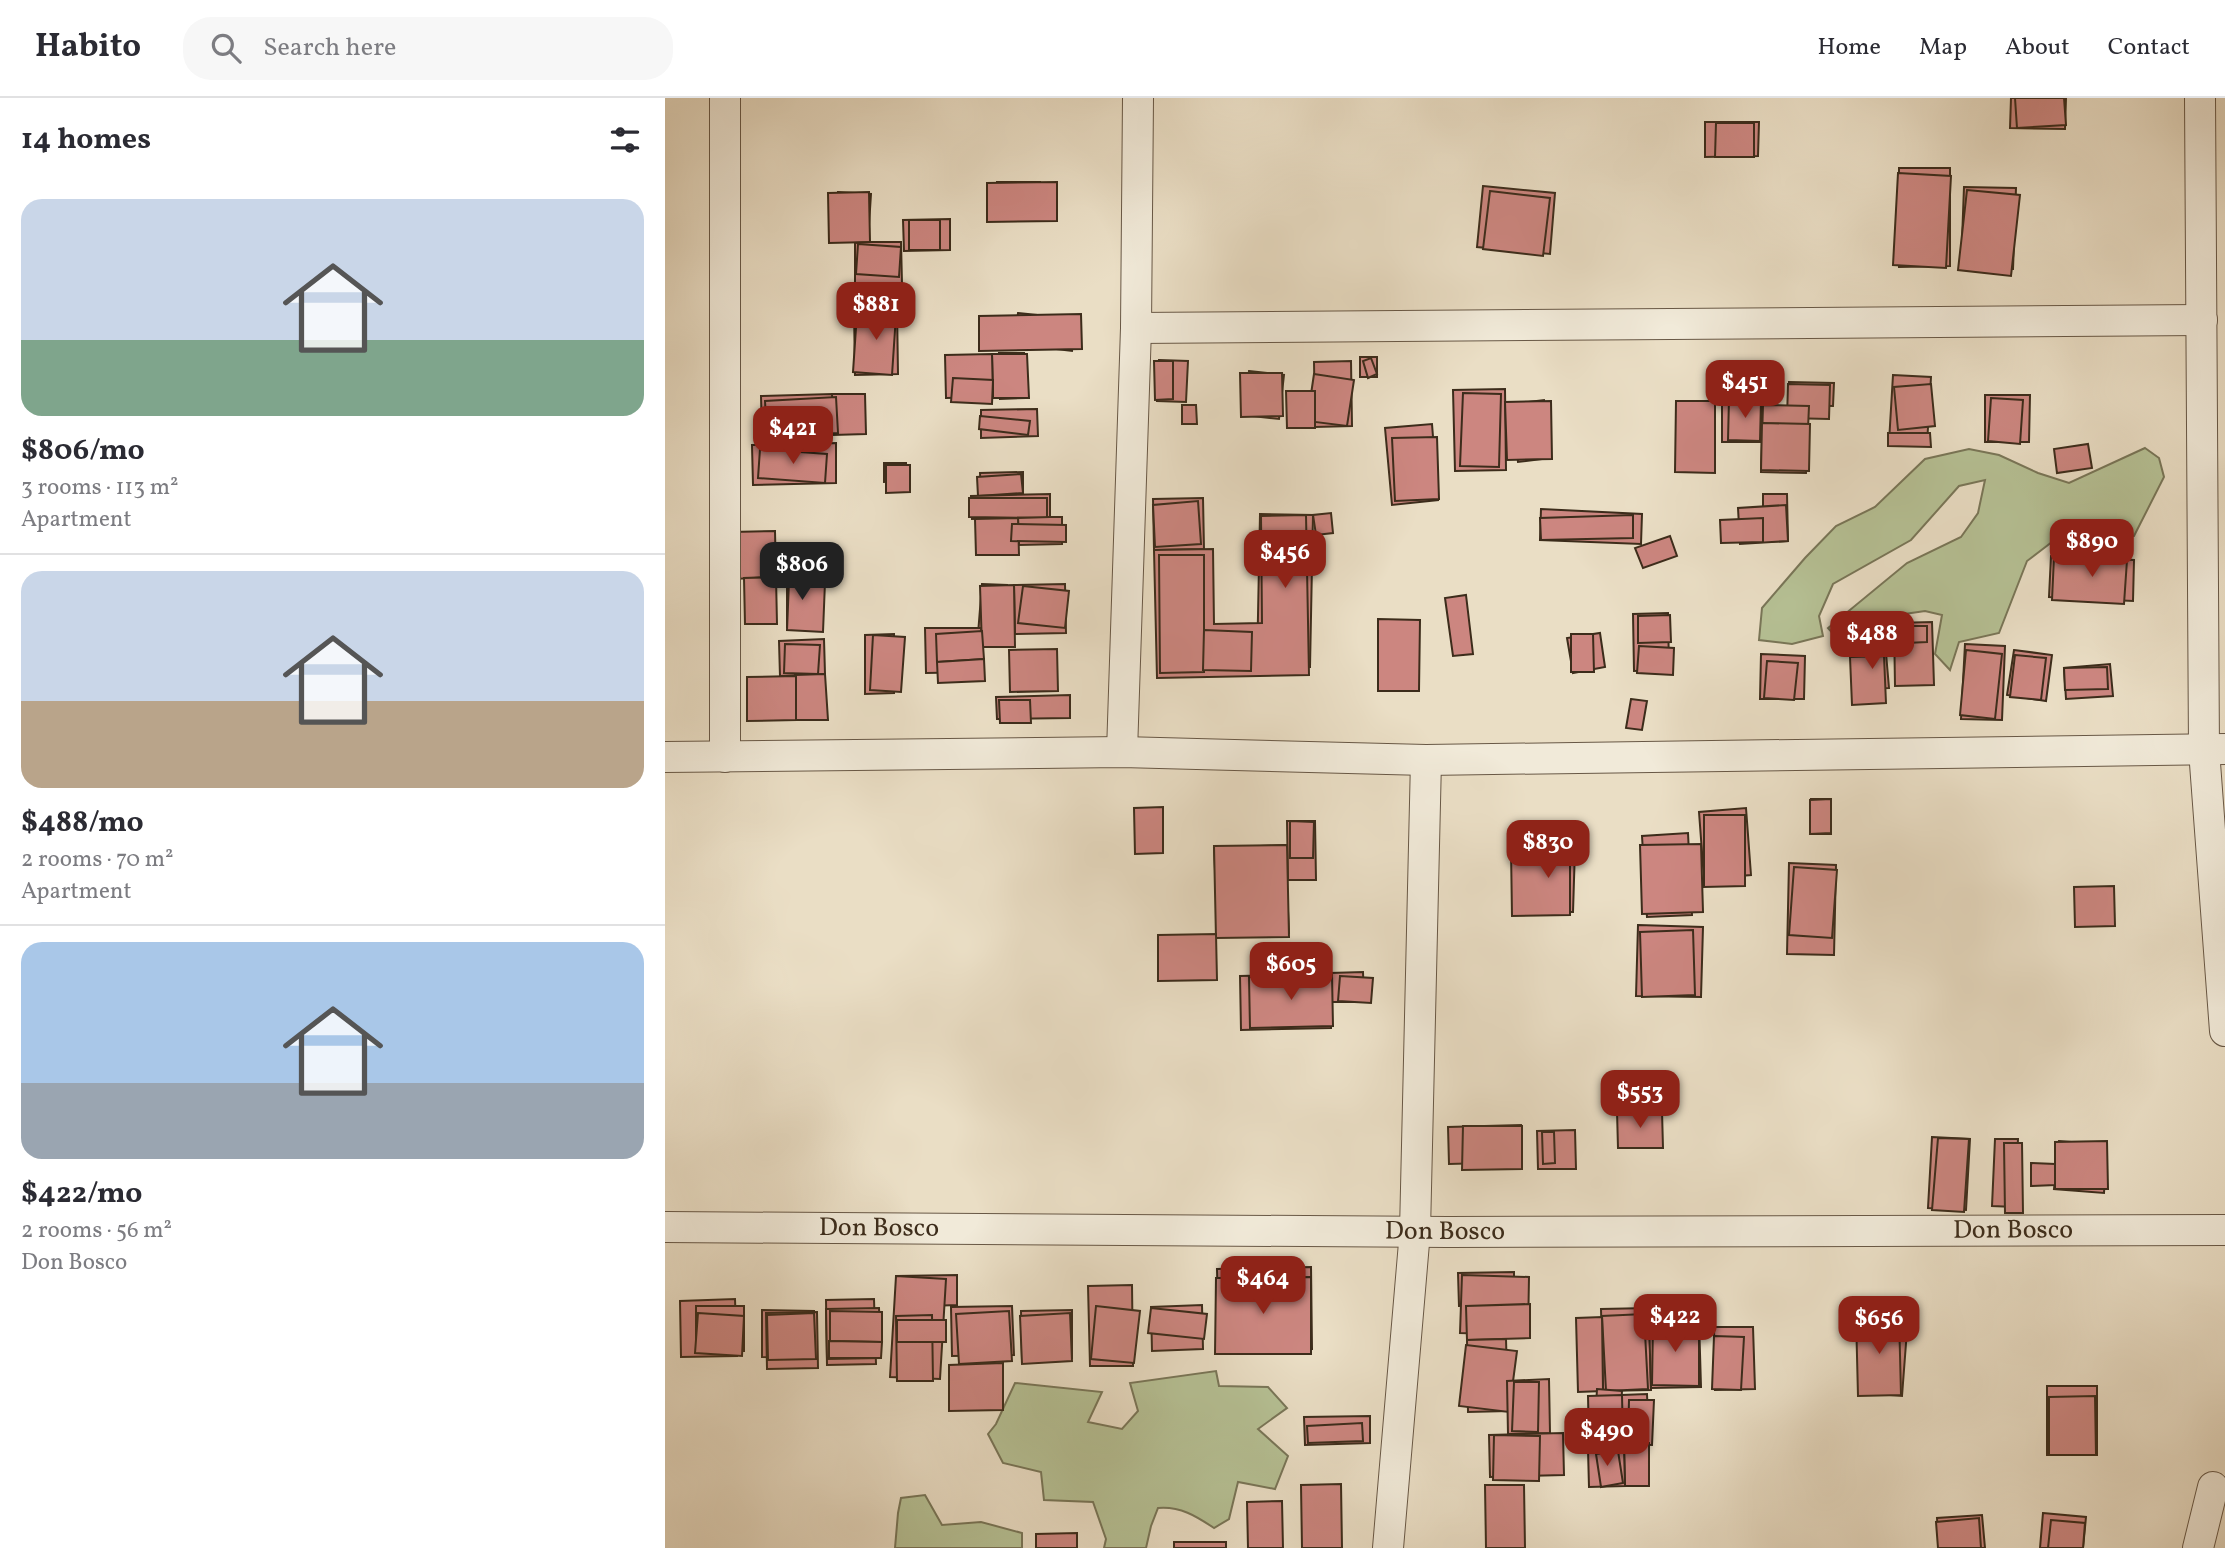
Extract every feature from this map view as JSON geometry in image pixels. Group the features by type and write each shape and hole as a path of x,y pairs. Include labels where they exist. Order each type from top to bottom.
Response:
{"street":[{"path":"725,98 725,757"},
{"path":"1122,752 1136,328 1137,98"},
{"path":"2200,98 2202,320 2225,1031"},
{"path":"1136,328 2202,320"},
{"path":"665,757 1122,752 1426,760 2215,749"},
{"path":"1388,1548 1415,1231 1426,760"},
{"name":"Don Bosco","path":"665,1227 1415,1231 2225,1230"},
{"path":"2198,1548 2213,1487"}],"green space":[{"path":"2145,448 2159,458 2164,477 2134,536 2065,532 2027,561 1999,633 1959,642 1950,670 1935,654 1942,615 1925,611 1884,617 1877,644 1845,647 1828,628 1907,563 1961,537 1978,513 1985,480 1959,486 1911,540 1833,584 1819,616 1823,636 1792,644 1759,640 1762,608 1805,558 1836,526 1875,507 1925,459 1969,449 1999,455 2038,473 2069,483"},
{"path":"1216,1371 1219,1386 1268,1387 1287,1408 1258,1429 1288,1456 1275,1489 1238,1482 1229,1519 1214,1528 1181,1510 1158,1508 1146,1548 1104,1548 1106,1539 1093,1502 1044,1500 1041,1472 1003,1463 988,1434 996,1424 1015,1383 1102,1392 1088,1422 1122,1429 1138,1411 1130,1383"},
{"path":"925,1495 942,1525 981,1522 1022,1533 1022,1548 895,1548 901,1498"}],"building":[{"path":"2011,98 2066,98 2065,129 2010,128"},
{"path":"2015,98 2064,98 2066,125 2017,128"},
{"path":"1705,122 1759,122 1758,156 1705,157"},
{"path":"1716,123 1754,123 1754,157 1715,157"},
{"path":"1899,168 1950,168 1950,266 1899,267"},
{"path":"1898,173 1951,176 1946,268 1893,265"},
{"path":"997,182 1040,182 1040,219 996,220"},
{"path":"1057,182 1057,221 987,222 987,183"},
{"path":"1483,186 1555,193 1550,254 1477,247"},
{"path":"1964,187 2016,188 2013,269 1961,267"},
{"path":"1967,190 2020,195 2011,276 1958,270"},
{"path":"1490,191 1550,198 1543,256 1483,249"},
{"path":"838,192 871,194 868,240 836,239"},
{"path":"869,192 870,242 829,243 828,193"},
{"path":"950,219 950,250 904,251 903,220"},
{"path":"909,220 940,220 940,250 909,250"},
{"path":"901,242 902,284 855,285 855,243"},
{"path":"858,244 901,247 899,277 856,274"},
{"path":"897,308 898,374 855,375 854,309"},
{"path":"857,313 896,315 892,375 853,372"},
{"path":"1018,313 1076,319 1072,351 1014,344"},
{"path":"1081,314 1082,349 979,351 979,316"},
{"path":"999,353 1024,353 1025,398 1000,399"},
{"path":"992,354 1027,354 1029,398 993,398"},
{"path":"992,354 993,397 946,398 945,355"},
{"path":"1360,357 1377,357 1377,377 1360,377"},
{"path":"1371,358 1377,374 1368,378 1363,361"},
{"path":"1159,360 1188,361 1186,402 1157,401"},
{"path":"1154,361 1173,361 1173,399 1155,400"},
{"path":"1351,361 1352,426 1315,427 1314,362"},
{"path":"1249,371 1284,375 1279,419 1244,415"},
{"path":"1240,373 1282,373 1283,416 1241,417"},
{"path":"1314,374 1354,380 1347,426 1307,421"},
{"path":"1893,375 1931,377 1927,444 1889,442"},
{"path":"953,378 993,380 992,404 951,402"},
{"path":"1789,382 1834,383 1833,406 1789,405"},
{"path":"1722,384 1762,384 1762,442 1722,442"},
{"path":"1788,384 1830,385 1829,419 1787,418"},
{"path":"1931,384 1935,426 1898,430 1894,387"},
{"path":"1505,389 1506,470 1455,471 1453,390"},
{"path":"1286,391 1315,391 1315,428 1287,428"},
{"path":"1463,393 1501,394 1499,467 1460,466"},
{"path":"832,394 865,394 866,434 833,435"},
{"path":"832,394 833,433 762,435 761,396"},
{"path":"1985,395 2030,395 2029,442 1985,442"},
{"path":"836,397 838,433 767,438 765,401"},
{"path":"1991,398 2023,400 2020,444 1988,441"},
{"path":"1729,399 1761,400 1760,441 1728,440"},
{"path":"1544,400 1551,458 1518,462 1511,404"},
{"path":"1551,401 1552,459 1507,460 1505,402"},
{"path":"1676,401 1715,401 1715,473 1675,472"},
{"path":"1182,405 1196,405 1197,424 1182,424"},
{"path":"1763,405 1809,406 1806,473 1761,472"},
{"path":"1037,409 1038,436 981,438 981,410"},
{"path":"980,416 1030,421 1028,435 979,429"},
{"path":"1762,423 1810,424 1809,471 1761,470"},
{"path":"1432,424 1438,500 1392,505 1385,428"},
{"path":"1888,433 1930,433 1931,447 1888,446"},
{"path":"1437,437 1439,499 1395,501 1392,438"},
{"path":"836,443 836,483 753,485 752,445"},
{"path":"2088,444 2092,468 2057,473 2054,449"},
{"path":"760,449 827,454 825,483 758,478"},
{"path":"884,463 906,463 906,481 884,482"},
{"path":"886,465 910,465 910,492 886,493"},
{"path":"1023,472 1023,495 981,495 980,473"},
{"path":"1021,474 1023,493 978,496 977,477"},
{"path":"1050,494 1050,517 972,519 971,496"},
{"path":"1763,494 1787,494 1788,541 1763,542"},
{"path":"969,498 1047,498 1047,518 969,517"},
{"path":"1203,498 1204,549 1154,550 1153,499"},
{"path":"1198,501 1201,544 1155,547 1153,505"},
{"path":"1786,505 1788,541 1740,544 1738,508"},
{"path":"1541,509 1642,514 1641,544 1540,540"},
{"path":"1331,513 1333,533 1316,535 1313,515"},
{"path":"1260,514 1313,515 1310,667 1257,666"},
{"path":"1306,515 1309,675 1157,678 1154,550 1213,549 1214,624 1262,623 1261,516"},
{"path":"1633,515 1633,538 1541,540 1540,518"},
{"path":"1062,517 1062,544 1019,545 1018,518"},
{"path":"1018,518 1019,555 976,555 975,519"},
{"path":"1763,518 1763,542 1721,543 1720,520"},
{"path":"1012,524 1066,525 1066,542 1011,541"},
{"path":"775,531 776,577 733,579 732,532"},
{"path":"1670,536 1677,556 1643,568 1635,548"},
{"path":"1159,555 1204,555 1204,672 1160,673"},
{"path":"2051,556 2134,560 2133,601 2049,597"},
{"path":"2054,557 2127,560 2124,604 2052,600"},
{"path":"817,576 818,626 787,627 787,577"},
{"path":"776,577 777,624 745,624 744,578"},
{"path":"789,581 825,582 823,632 787,630"},
{"path":"982,584 1007,585 1003,636 978,634"},
{"path":"1065,584 1066,633 1015,634 1014,585"},
{"path":"1014,585 1015,647 982,647 980,586"},
{"path":"1023,586 1069,591 1065,628 1018,623"},
{"path":"1466,595 1473,654 1453,656 1445,598"},
{"path":"1668,613 1669,670 1634,671 1633,614"},
{"path":"1670,615 1671,642 1638,643 1638,616"},
{"path":"1378,619 1420,620 1419,691 1378,691"},
{"path":"1932,622 1934,685 1895,686 1894,623"},
{"path":"1905,626 1927,626 1927,642 1906,643"},
{"path":"925,628 981,628 982,672 926,673"},
{"path":"1204,630 1252,632 1251,671 1203,670"},
{"path":"982,631 984,659 937,662 936,634"},
{"path":"1600,633 1605,667 1573,673 1567,638"},
{"path":"894,634 894,693 865,694 865,635"},
{"path":"1571,634 1593,634 1594,672 1571,672"},
{"path":"873,635 905,637 901,692 870,690"},
{"path":"824,639 825,674 780,676 779,641"},
{"path":"785,644 820,645 818,674 784,673"},
{"path":"1965,644 2005,646 2002,720 1961,719"},
{"path":"1639,646 1674,648 1673,675 1637,673"},
{"path":"1057,649 1058,691 1010,692 1009,650"},
{"path":"1966,650 2002,654 1995,719 1960,715"},
{"path":"2014,650 2052,655 2046,701 2007,695"},
{"path":"1886,653 1889,688 1858,689 1856,655"},
{"path":"1761,654 1805,656 1804,699 1760,699"},
{"path":"2015,655 2046,658 2041,700 2010,697"},
{"path":"1884,656 1886,703 1852,705 1850,657"},
{"path":"984,659 985,681 938,683 937,662"},
{"path":"1767,661 1798,663 1794,700 1764,698"},
{"path":"2110,664 2113,696 2066,699 2064,668"},
{"path":"2107,667 2108,689 2065,690 2064,668"},
{"path":"825,674 828,720 796,720 795,675"},
{"path":"796,676 796,720 747,721 747,677"},
{"path":"1070,695 1070,718 997,719 996,697"},
{"path":"1631,699 1647,701 1642,730 1626,728"},
{"path":"999,700 1030,700 1031,723 1000,723"},
{"path":"1811,799 1831,799 1831,834 1810,834"},
{"path":"1831,799 1831,833 1810,834 1810,800"},
{"path":"1163,807 1163,853 1135,854 1134,808"},
{"path":"1746,808 1751,875 1704,879 1699,812"},
{"path":"1704,815 1745,815 1745,886 1704,887"},
{"path":"1287,821 1315,821 1316,880 1288,880"},
{"path":"1290,821 1314,822 1313,858 1290,858"},
{"path":"1688,833 1692,915 1647,917 1642,836"},
{"path":"1701,844 1703,912 1642,914 1640,845"},
{"path":"1285,845 1289,933 1218,936 1214,848"},
{"path":"1287,845 1289,937 1216,938 1214,846"},
{"path":"1522,847 1575,848 1573,912 1520,911"},
{"path":"1570,848 1570,915 1512,916 1511,849"},
{"path":"1789,863 1836,865 1834,955 1787,954"},
{"path":"1794,867 1837,870 1832,938 1789,935"},
{"path":"2114,886 2115,926 2075,927 2074,887"},
{"path":"1638,925 1703,927 1701,997 1636,996"},
{"path":"1693,930 1695,995 1642,997 1640,932"},
{"path":"1216,934 1217,980 1158,981 1158,935"},
{"path":"1363,972 1364,1002 1330,1002 1330,973"},
{"path":"1330,974 1331,1028 1241,1030 1240,976"},
{"path":"1332,975 1333,1026 1250,1028 1249,977"},
{"path":"1340,976 1373,978 1371,1003 1338,1001"},
{"path":"1658,1110 1659,1147 1621,1148 1619,1112"},
{"path":"1617,1111 1662,1111 1663,1148 1618,1148"},
{"path":"1521,1125 1522,1162 1449,1164 1448,1127"},
{"path":"1463,1126 1522,1126 1522,1169 1462,1170"},
{"path":"1575,1130 1576,1169 1538,1169 1537,1131"},
{"path":"1542,1132 1554,1132 1555,1163 1543,1164"},
{"path":"1932,1137 1970,1139 1966,1210 1928,1208"},
{"path":"1938,1138 1969,1139 1964,1212 1932,1210"},
{"path":"1995,1139 2018,1139 2015,1207 1992,1206"},
{"path":"2059,1141 2107,1145 2104,1193 2054,1189"},
{"path":"2107,1141 2108,1189 2055,1189 2055,1142"},
{"path":"2004,1143 2022,1143 2023,1213 2005,1213"},
{"path":"2031,1163 2055,1164 2055,1185 2031,1186"},
{"path":"1311,1267 1312,1349 1219,1352 1217,1269"},
{"path":"1514,1272 1514,1305 1459,1306 1458,1273"},
{"path":"957,1275 957,1305 898,1307 897,1276"},
{"path":"1462,1275 1529,1277 1528,1335 1460,1333"},
{"path":"896,1276 946,1279 940,1379 890,1377"},
{"path":"1311,1277 1311,1354 1215,1354 1216,1278"},
{"path":"1132,1285 1133,1366 1090,1366 1088,1286"},
{"path":"735,1299 737,1356 681,1357 680,1301"},
{"path":"874,1299 876,1364 827,1365 826,1300"},
{"path":"1530,1304 1530,1338 1467,1340 1466,1306"},
{"path":"1202,1305 1203,1349 1152,1351 1151,1307"},
{"path":"696,1306 744,1306 744,1351 696,1351"},
{"path":"1012,1306 1014,1355 952,1356 951,1307"},
{"path":"1096,1306 1140,1311 1134,1363 1091,1359"},
{"path":"879,1308 881,1358 827,1359 826,1309"},
{"path":"1151,1308 1207,1314 1204,1339 1148,1333"},
{"path":"1649,1308 1651,1390 1603,1391 1601,1309"},
{"path":"762,1310 814,1311 814,1358 762,1357"},
{"path":"1072,1310 1072,1358 1022,1359 1021,1311"},
{"path":"830,1311 882,1312 882,1342 830,1341"},
{"path":"1009,1311 1012,1361 959,1364 956,1314"},
{"path":"817,1312 818,1368 767,1369 766,1313"},
{"path":"698,1313 744,1316 742,1356 695,1353"},
{"path":"814,1313 816,1359 768,1360 767,1315"},
{"path":"1070,1313 1072,1361 1022,1364 1020,1316"},
{"path":"1644,1314 1648,1389 1606,1391 1602,1316"},
{"path":"932,1315 933,1381 897,1381 896,1316"},
{"path":"1869,1315 1908,1317 1902,1396 1864,1393"},
{"path":"1899,1315 1901,1395 1858,1396 1856,1316"},
{"path":"1602,1317 1603,1391 1578,1392 1576,1318"},
{"path":"897,1320 946,1320 946,1342 897,1342"},
{"path":"1699,1320 1701,1387 1651,1388 1649,1321"},
{"path":"1653,1323 1699,1324 1699,1386 1652,1385"},
{"path":"1714,1327 1753,1327 1755,1389 1715,1390"},
{"path":"1714,1336 1744,1337 1741,1390 1712,1389"},
{"path":"1506,1339 1508,1411 1468,1412 1467,1340"},
{"path":"829,1341 882,1342 881,1358 829,1358"},
{"path":"1466,1345 1517,1351 1509,1412 1459,1406"},
{"path":"1003,1363 1003,1410 949,1411 949,1365"},
{"path":"1549,1379 1550,1433 1508,1434 1507,1381"},
{"path":"1514,1382 1539,1382 1538,1432 1512,1431"},
{"path":"2047,1386 2097,1386 2097,1455 2047,1455"},
{"path":"1597,1389 1622,1391 1619,1443 1594,1442"},
{"path":"1647,1394 1649,1443 1622,1444 1622,1395"},
{"path":"1622,1395 1623,1441 1589,1442 1588,1396"},
{"path":"2095,1396 2096,1455 2049,1455 2049,1397"},
{"path":"1629,1400 1654,1400 1652,1445 1628,1444"},
{"path":"1370,1416 1370,1443 1305,1445 1304,1417"},
{"path":"1362,1423 1363,1441 1308,1443 1307,1426"},
{"path":"1563,1433 1564,1475 1490,1477 1489,1435"},
{"path":"1494,1435 1540,1436 1539,1481 1493,1480"},
{"path":"1649,1443 1649,1486 1625,1486 1624,1444"},
{"path":"1624,1449 1625,1486 1589,1487 1588,1450"},
{"path":"1618,1451 1623,1483 1601,1487 1596,1454"},
{"path":"1341,1484 1342,1548 1302,1548 1301,1485"},
{"path":"1485,1485 1524,1485 1525,1548 1486,1548"},
{"path":"1282,1501 1283,1548 1248,1548 1247,1502"},
{"path":"2043,1513 2086,1517 2083,1548 2040,1548"},
{"path":"1982,1515 1985,1548 1939,1548 1937,1518"},
{"path":"1979,1518 1981,1548 1938,1548 1936,1522"},
{"path":"2051,1520 2085,1523 2083,1548 2048,1548"},
{"path":"1077,1533 1077,1548 1036,1548 1036,1534"},
{"path":"1174,1542 1226,1542 1226,1548 1174,1548"}]}
